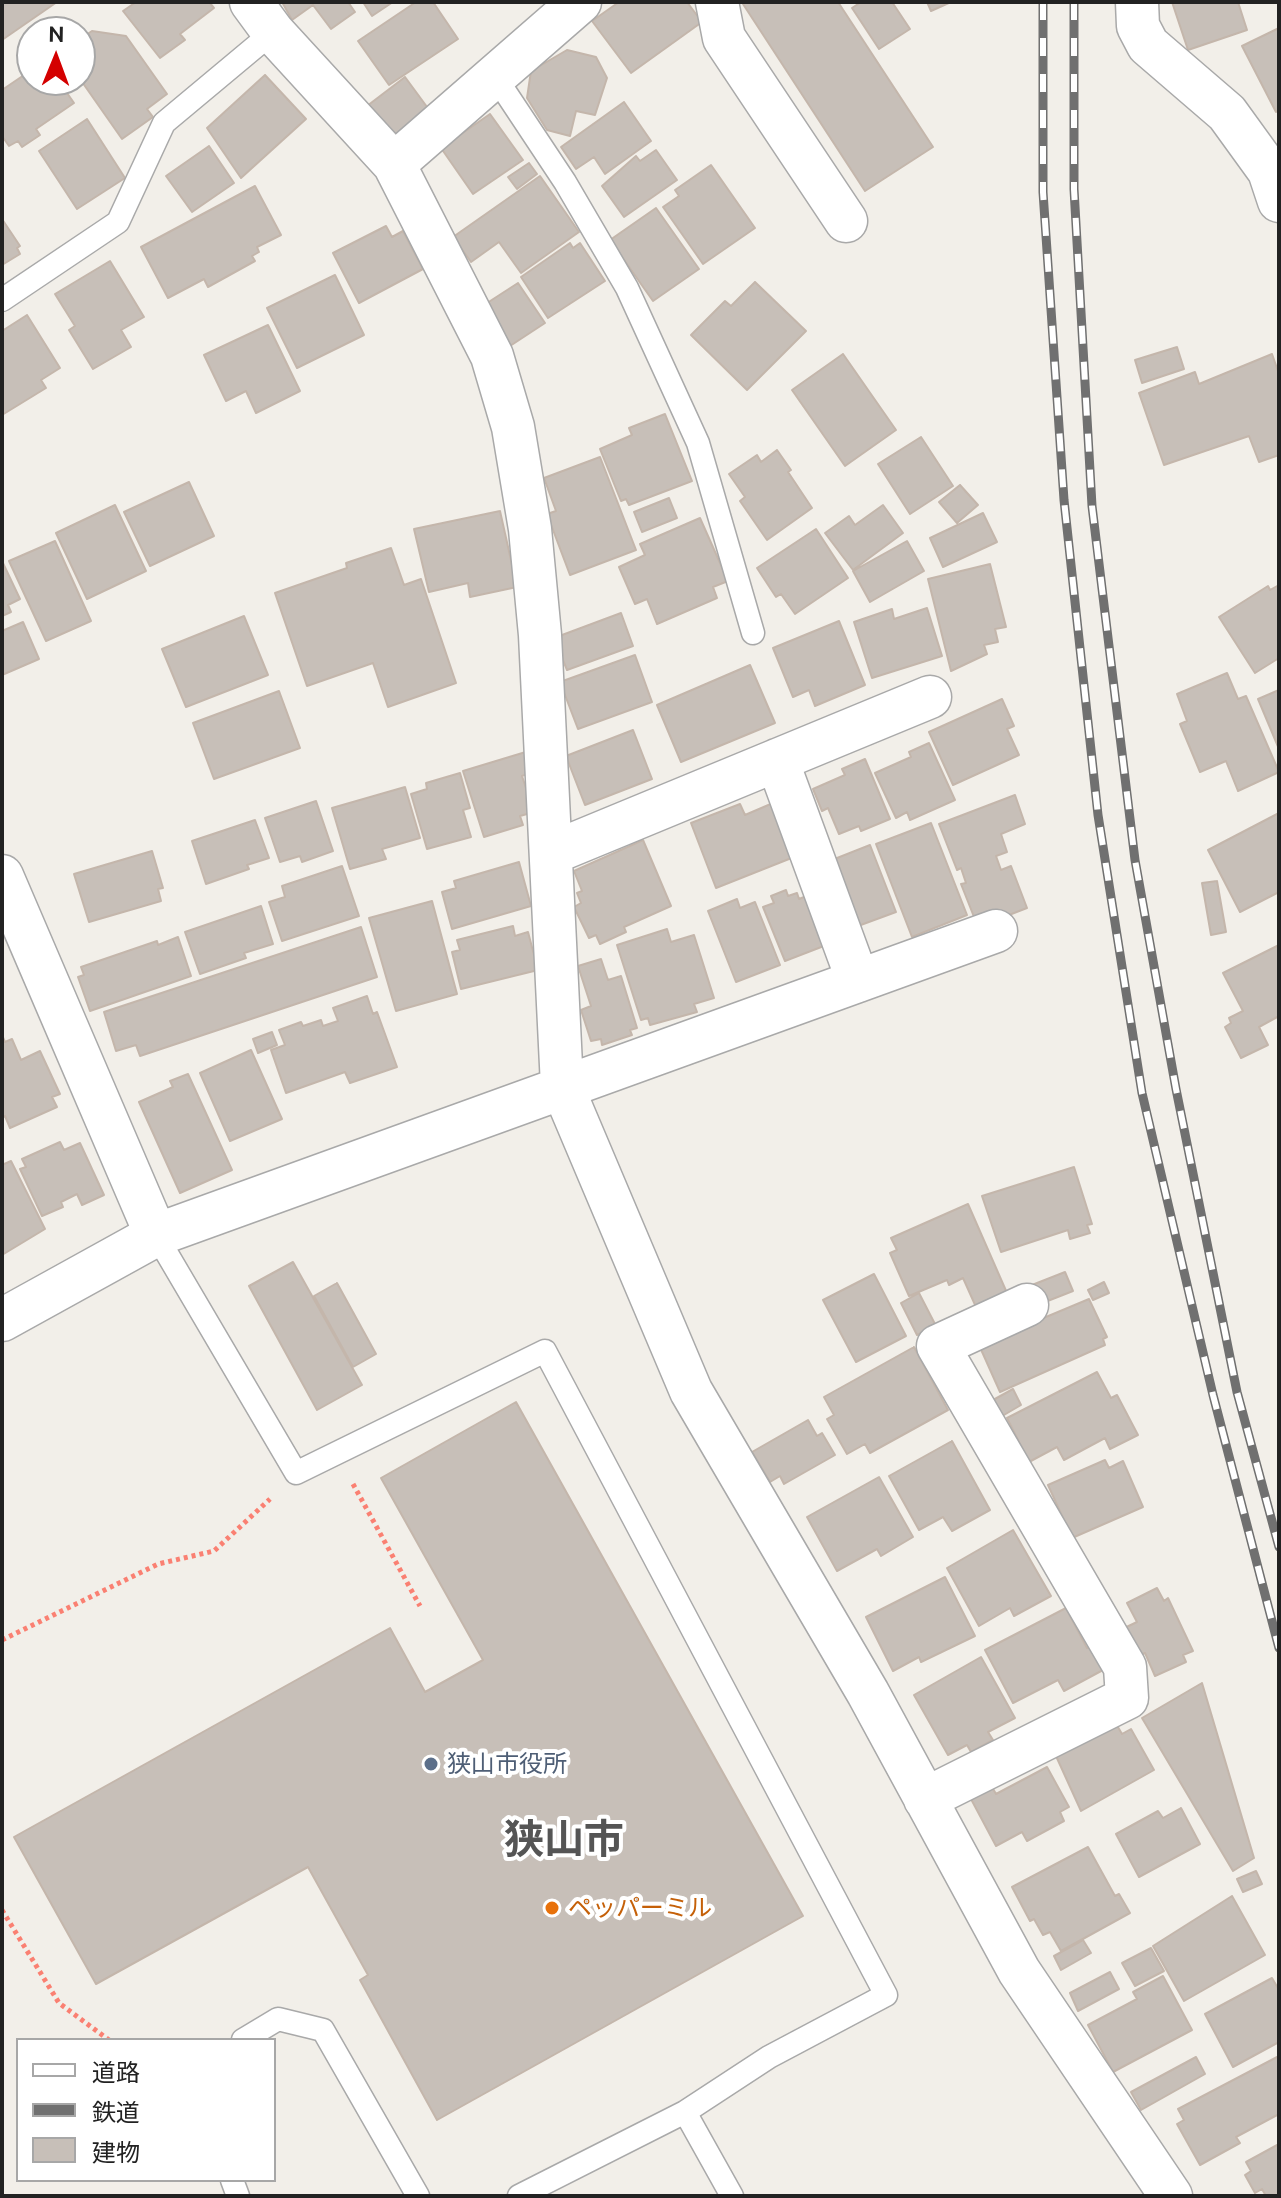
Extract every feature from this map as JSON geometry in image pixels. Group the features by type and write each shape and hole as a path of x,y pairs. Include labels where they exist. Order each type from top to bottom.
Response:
{"street":[{"path":"394,164 580,2"},
{"path":"717,2 724,38 846,221"},
{"path":"1137,2 1138,26 1148,45 1227,113 1269,171 1279,201"},
{"path":"262,17 394,164 492,356 513,427 530,529 540,635 562,1086 691,1391 868,1693 1019,1971 1171,2196"},
{"path":"552,853 930,697"},
{"path":"777,760 858,981"},
{"path":"2,876 156,1235"},
{"path":"2,1320 156,1235 996,931"},
{"path":"925,1799 1127,1698 1125,1667 938,1346 1027,1305"}],"lane":[{"path":"2,300 118,222 164,123 262,17"},
{"path":"494,75 565,182 627,288 698,443 753,633"},
{"path":"156,1235 296,1473 545,1351 886,1995 769,2057 685,2112 519,2196"},
{"path":"246,2038 278,2019 323,2030 418,2196"},
{"path":"685,2112 732,2196"}],"path":[{"path":"336,1452 420,1606"},
{"path":"2,1640 158,1564 214,1551 296,1473"},
{"path":"2,1910 59,2003 106,2038"}],"building":[{"path":"2,2 57,2 37,16 16,16 16,30 2,40"},
{"path":"136,2 209,2 214,8 180,34 185,40 160,58 123,11"},
{"path":"282,2 348,2 355,12 331,29 313,5 292,20"},
{"path":"363,2 393,2 372,16"},
{"path":"416,2 433,2 458,39 389,85 358,41"},
{"path":"619,2 687,2 702,22 631,73 592,21"},
{"path":"838,2 933,147 865,191 743,4"},
{"path":"861,2 892,2 910,29 879,49 852,8"},
{"path":"927,2 951,2 931,11"},
{"path":"1172,2 1238,2 1247,30 1188,50"},
{"path":"1279,28 1279,110 1276,112 1242,46"},
{"path":"96,32 126,36 167,94 147,109 153,117 122,139 92,96 96,96"},
{"path":"567,50 596,57 607,78 595,115 576,111 570,136 547,130 527,98 531,71"},
{"path":"265,75 306,119 241,178 207,128"},
{"path":"405,77 430,111 392,139 367,106"},
{"path":"16,80 16,96 69,96 74,103 36,129 40,135 22,147 18,141 9,146 2,136 2,90"},
{"path":"624,102 651,141 605,174 594,157 576,169 561,147"},
{"path":"490,114 523,160 473,194 441,148"},
{"path":"87,119 125,178 77,209 39,151"},
{"path":"209,146 234,183 192,212 166,176"},
{"path":"656,150 677,180 624,217 602,186 636,156 640,161"},
{"path":"529,163 537,174 517,189 508,177"},
{"path":"711,165 755,228 703,264 663,207 679,196 675,190"},
{"path":"540,176 579,232 521,273 499,242 471,262 453,237"},
{"path":"255,186 281,235 257,247 259,252 252,256 255,261 208,287 204,279 168,298 141,247"},
{"path":"656,208 699,269 653,301 610,240"},
{"path":"2,219 20,246 17,248 20,254 2,265"},
{"path":"386,226 392,237 403,231 423,269 359,303 333,253"},
{"path":"570,243 573,248 580,243 605,281 548,318 521,277"},
{"path":"110,261 144,317 121,330 131,347 93,369 69,330 75,326 55,294"},
{"path":"335,275 364,335 297,368 267,308"},
{"path":"755,282 806,331 747,390 691,335 725,301 731,306"},
{"path":"518,283 545,323 510,346 484,305"},
{"path":"27,315 60,368 41,380 46,388 2,415 2,331"},
{"path":"268,325 300,391 256,413 246,391 226,401 204,355"},
{"path":"1177,347 1184,369 1142,383 1135,360"},
{"path":"843,354 896,430 845,466 792,390"},
{"path":"1272,354 1279,374 1279,455 1259,462 1249,436 1164,465 1139,393 1195,372 1199,384"},
{"path":"665,414 692,481 629,505 626,499 621,501 600,449 632,435 629,428"},
{"path":"921,437 953,486 910,514 878,464"},
{"path":"777,450 812,508 767,540 740,501 745,497 729,474 757,455 761,462"},
{"path":"600,457 636,550 570,575 547,514 556,511 544,478"},
{"path":"189,482 214,536 150,566 124,512"},
{"path":"960,485 978,505 957,523 939,502"},
{"path":"669,498 677,518 642,532 634,512"},
{"path":"115,505 146,571 87,599 56,533"},
{"path":"883,505 903,533 853,570 825,533 849,516 855,525"},
{"path":"500,511 517,587 470,597 468,583 429,592 414,529"},
{"path":"983,513 997,542 943,567 930,538"},
{"path":"700,518 728,581 713,587 717,598 657,624 647,599 635,604 619,567 645,555 640,544"},
{"path":"816,529 848,578 795,614 781,594 776,597 757,568"},
{"path":"55,541 91,621 46,641 9,561"},
{"path":"907,541 924,571 870,602 853,571"},
{"path":"391,548 404,585 421,579 456,683 388,707 373,663 307,686 275,593 347,568 346,563"},
{"path":"2,561 20,599 8,605 11,612 2,616"},
{"path":"990,564 1006,627 995,629 998,642 984,645 987,654 951,671 928,579"},
{"path":"1279,585 1279,658 1255,673 1219,617 1268,586 1270,590"},
{"path":"927,608 942,656 872,678 854,622 892,609 894,619"},
{"path":"621,613 633,646 567,670 554,638"},
{"path":"244,616 268,675 186,707 162,649"},
{"path":"839,621 865,685 815,706 809,690 793,697 773,648"},
{"path":"23,622 39,659 2,675 2,631"},
{"path":"635,655 652,702 578,729 560,682"},
{"path":"750,665 775,723 681,762 657,705"},
{"path":"1227,673 1238,699 1246,696 1279,772 1238,791 1226,761 1200,772 1180,724 1187,721 1177,694"},
{"path":"1279,690 1279,749 1258,699"},
{"path":"279,691 300,748 214,779 193,723"},
{"path":"1002,699 1014,726 1007,729 1019,755 953,785 929,732"},
{"path":"633,730 652,779 585,805 566,756"},
{"path":"929,743 955,800 910,820 907,812 896,818 875,773 911,757 909,752"},
{"path":"529,751 536,771 522,776 534,812 520,816 523,825 484,837 463,771"},
{"path":"865,759 890,819 861,831 859,826 839,834 828,808 822,811 813,789 845,775 842,769"},
{"path":"460,773 470,808 463,810 471,837 427,849 411,794 427,789 426,783"},
{"path":"405,787 420,838 382,849 386,859 350,869 332,808"},
{"path":"1015,795 1025,824 1001,834 1007,852 996,856 1001,870 1011,866 1027,908 978,927 961,884 966,883 961,868 957,870 939,824"},
{"path":"316,801 333,851 302,862 300,856 280,862 265,818"},
{"path":"773,803 794,857 716,888 691,823 740,804 745,815"},
{"path":"1279,813 1279,892 1240,912 1208,850"},
{"path":"255,820 269,858 247,865 249,869 206,884 192,841"},
{"path":"931,823 967,915 912,937 876,844"},
{"path":"643,840 671,906 624,927 626,932 600,944 596,935 589,938 574,907 581,903 577,893 582,891 574,871"},
{"path":"870,845 896,912 858,926 832,860"},
{"path":"152,851 163,888 158,889 161,901 89,922 74,874"},
{"path":"519,862 531,906 452,929 442,892 456,888 454,881"},
{"path":"342,866 359,916 282,941 269,902 285,897 282,886"},
{"path":"1217,881 1226,932 1211,935 1202,883"},
{"path":"786,890 788,896 797,893 799,899 809,895 829,944 785,961 763,907 774,903 771,896"},
{"path":"737,899 740,908 755,902 780,965 736,982 708,911"},
{"path":"432,901 457,994 396,1011 369,918"},
{"path":"261,906 273,944 244,953 246,958 200,974 185,932"},
{"path":"513,926 515,936 528,932 538,970 461,989 452,952 460,950 457,940"},
{"path":"361,927 377,977 140,1056 136,1045 116,1051 104,1012"},
{"path":"667,929 671,942 694,935 714,998 694,1004 697,1012 650,1025 648,1018 641,1020 617,945"},
{"path":"178,937 191,976 90,1011 78,977 84,975 81,967"},
{"path":"1279,945 1279,1016 1259,1027 1268,1045 1241,1058 1225,1027 1231,1023 1229,1018 1243,1011 1223,973"},
{"path":"601,959 608,980 621,976 637,1028 630,1030 632,1035 602,1045 601,1039 591,1041 581,1010 591,1006 578,966"},
{"path":"367,996 373,1014 377,1012 397,1067 350,1083 345,1072 286,1093 271,1050 285,1045 279,1030 301,1022 303,1026 321,1020 323,1026 338,1021 333,1008"},
{"path":"272,1032 277,1045 258,1053 253,1039"},
{"path":"2,1035 5,1042 12,1039 21,1060 40,1051 60,1094 52,1097 57,1107 10,1128 5,1116 2,1117"},
{"path":"251,1050 282,1119 230,1141 200,1073"},
{"path":"188,1074 232,1170 180,1193 139,1102 173,1087 170,1081"},
{"path":"60,1142 64,1150 80,1143 104,1195 82,1205 77,1194 61,1202 63,1207 42,1216 20,1169 26,1167 22,1159"},
{"path":"11,1161 45,1229 2,1255 2,1165"},
{"path":"1074,1167 1092,1224 1087,1225 1090,1233 1070,1239 1068,1230 1001,1252 982,1196"},
{"path":"968,1204 1007,1293 976,1307 963,1278 949,1285 947,1280 909,1296 890,1253 897,1250 891,1238"},
{"path":"293,1262 362,1385 317,1410 249,1286"},
{"path":"1065,1272 1073,1291 1040,1304 1032,1285"},
{"path":"874,1274 906,1336 856,1362 823,1300"},
{"path":"1104,1282 1109,1293 1093,1300 1088,1290"},
{"path":"337,1283 376,1354 353,1367 314,1296"},
{"path":"919,1293 936,1326 917,1335 901,1303"},
{"path":"1089,1299 1107,1337 1103,1339 1105,1345 1000,1392 979,1345"},
{"path":"914,1347 948,1410 870,1453 865,1444 847,1454 827,1419 834,1415 824,1397"},
{"path":"1097,1372 1111,1398 1117,1395 1138,1435 1110,1449 1105,1438 1064,1460 1057,1447 1029,1462 1007,1418"},
{"path":"1013,1389 1021,1405 992,1422 984,1405"},
{"name":"狭山市役所","path":"516,1402 803,1916 437,2120 360,1980 368,1975 308,1867 96,1984 14,1837 390,1628 425,1692 483,1660 381,1478"},
{"path":"808,1420 817,1436 822,1433 835,1455 784,1484 780,1476 770,1482 752,1452"},
{"path":"952,1441 990,1510 952,1531 943,1517 919,1530 889,1476"},
{"path":"1105,1460 1109,1468 1123,1461 1143,1507 1072,1538 1048,1485"},
{"path":"879,1477 913,1537 881,1556 877,1549 837,1571 807,1517"},
{"path":"1013,1530 1051,1596 1014,1616 1010,1608 979,1626 947,1568"},
{"path":"945,1577 975,1636 921,1662 919,1657 893,1671 866,1617"},
{"path":"1157,1588 1164,1601 1168,1598 1193,1651 1183,1655 1186,1662 1155,1676 1145,1653 1132,1659 1118,1631 1137,1622 1127,1603"},
{"path":"1066,1608 1087,1648 1090,1647 1103,1670 1064,1691 1058,1680 1013,1703 985,1650"},
{"path":"981,1657 1015,1718 988,1732 993,1740 971,1752 967,1745 948,1755 914,1695"},
{"path":"1202,1683 1254,1858 1233,1871 1142,1718"},
{"path":"1115,1722 1122,1734 1131,1729 1154,1770 1081,1811 1056,1756"},
{"path":"1047,1767 1069,1807 1060,1812 1064,1821 1027,1841 1022,1832 996,1846 971,1799 992,1787 996,1794"},
{"path":"1181,1808 1200,1844 1139,1877 1116,1834 1158,1811 1163,1818"},
{"path":"1088,1847 1115,1896 1119,1894 1130,1913 1061,1951 1050,1932 1043,1935 1034,1919 1030,1921 1012,1887"},
{"path":"1256,1871 1262,1884 1243,1892 1237,1879"},
{"path":"1232,1896 1265,1955 1184,2001 1153,1946"},
{"path":"1083,1940 1091,1953 1061,1970 1054,1956"},
{"path":"1151,1948 1164,1971 1135,1986 1122,1963"},
{"path":"1110,1972 1119,1989 1078,2011 1070,1993"},
{"path":"1163,1976 1192,2030 1113,2072 1088,2025 1137,1999 1133,1992"},
{"path":"1272,1978 1279,1990 1279,2042 1233,2067 1205,2014"},
{"path":"1279,2056 1279,2114 1236,2137 1240,2143 1200,2165 1177,2124 1184,2120 1178,2109"},
{"path":"1196,2057 1205,2074 1141,2110 1131,2092"},
{"path":"1279,2144 1279,2196 1266,2196 1262,2189 1255,2193 1245,2175 1251,2171 1246,2162"}],"railway":[{"path":"1043,2 1043,192 1064,500 1098,815 1142,1093 1213,1395 1279,1648"},
{"path":"1074,2 1074,189 1092,506 1135,860 1176,1089 1237,1392 1279,1547"}],"place":[{"name":"狭山市役所","path":"431,1764"},
{"name":"ペッパーミル","path":"552,1908"}],"district":[{"name":"狭山市","path":"564,1840"}]}
